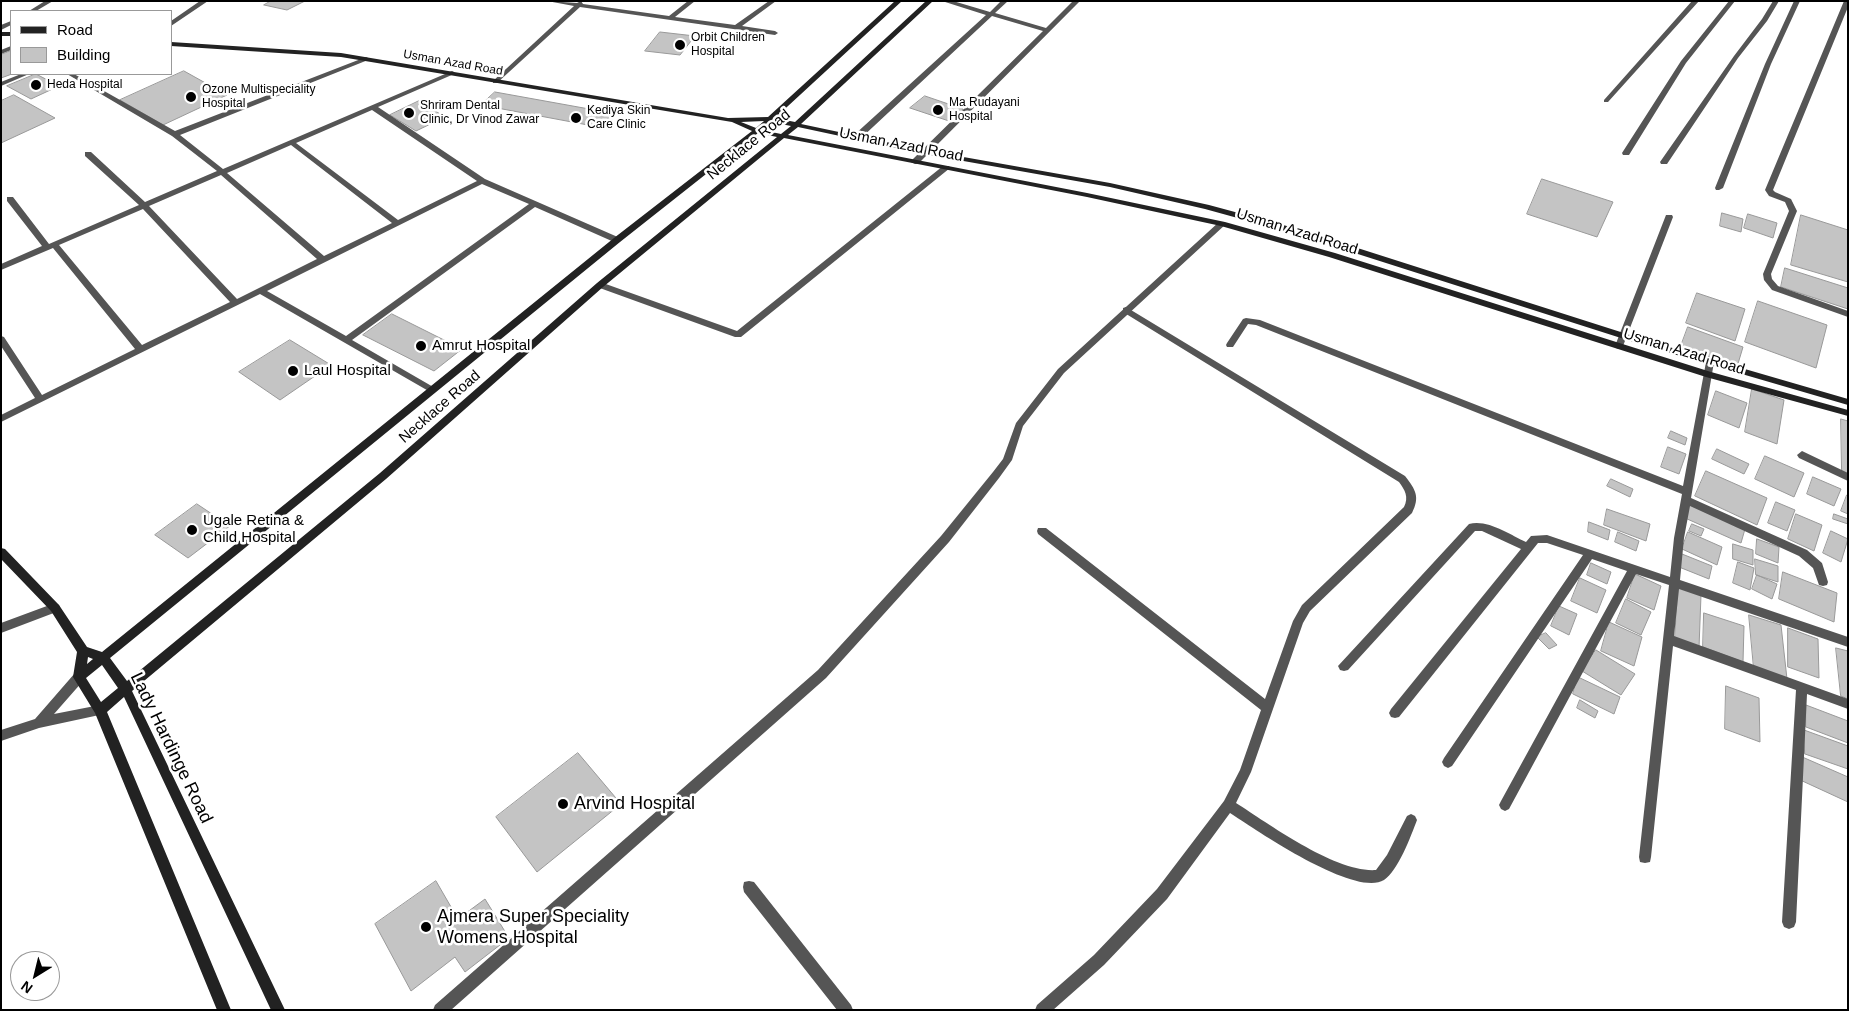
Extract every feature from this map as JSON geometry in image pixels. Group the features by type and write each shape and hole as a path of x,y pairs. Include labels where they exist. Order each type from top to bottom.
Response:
{"main road":[{"name":"Necklace Road","path":"79,677 617,240 757,131 899,1"},
{"name":"Necklace Road","path":"100,710 382,476 600,285 796,125 930,1"},
{"name":"Usman Azad Road","path":"172,44 341,55 728,120 769,119 924,152 1110,186 1241,216 1295,231 1623,336 1848,402"},
{"name":"Usman Azad Road","path":"728,120 757,131 1149,207 1222,224 1323,253 1709,375 1848,413"},
{"path":"1,552 55,608 83,651 103,657"},
{"path":"83,651 79,677 100,710 224,1010"},
{"name":"Lady Hardinge Road","path":"103,657 125,688 278,1010"}],"street":[{"path":"34,10 50,1"},
{"path":"172,23 205,1"},
{"path":"550,1 581,3 775,33"},
{"path":"670,18 692,1"},
{"path":"736,28 773,1"},
{"path":"945,1 1047,30"},
{"path":"856,138 1005,1"},
{"path":"915,162 1077,1"},
{"path":"1606,101 1696,1"},
{"path":"1626,153 1684,62 1732,1"},
{"path":"1664,162 1736,57 1765,20 1776,1"},
{"path":"1719,188 1768,64 1797,1"},
{"path":"1846,1 1768,190 1772,194 1788,201 1793,211 1767,274 1768,280 1776,288 1848,314"},
{"path":"495,82 581,3"},
{"path":"175,134 366,59"},
{"path":"1,267 452,73"},
{"path":"1,84 24,75"},
{"path":"72,75 175,134 222,172 323,260"},
{"path":"373,106 482,181 617,240"},
{"path":"291,142 397,223"},
{"path":"88,154 144,205 236,303"},
{"path":"600,285 738,335 946,168"},
{"path":"1,420 482,181"},
{"path":"10,199 141,350"},
{"path":"346,340 534,204"},
{"path":"1619,346 1669,217"},
{"path":"440,1010 822,674 945,539 985,489 1007,460 1019,425 1061,371 1222,224"},
{"path":"261,291 432,390"},
{"path":"1042,1010 1099,960 1156,901 1228,805 1245,772 1298,621 1306,608 1408,510 1413,502 1412,490 1402,479 1126,310"},
{"path":"1230,345 1246,320 1257,322 1688,496 1803,553 1818,566 1823,582"},
{"path":"1,339 41,400"},
{"path":"1645,857 1679,538 1688,496 1710,362"},
{"path":"1802,455 1848,477"},
{"path":"1344,666 1473,528 1483,526 1527,548"},
{"path":"1042,531 1268,708"},
{"path":"1395,713 1527,548 1535,539 1540,538 1590,553 1848,642"},
{"path":"1448,762 1590,553"},
{"path":"1505,805 1634,568"},
{"path":"1,628 55,608"},
{"path":"1668,639 1848,704"},
{"path":"39,724 79,677"},
{"path":"1789,922 1802,687"},
{"path":"1,736 39,724 100,710"},
{"path":"1228,805 1343,872 1365,877 1378,876 1385,870 1411,820"},
{"path":"749,887 846,1010"}],"building":[{"path":"271,1 305,1 287,10 264,5"},
{"path":"660,32 695,36 680,55 645,51"},
{"path":"10,51 10,75 1,78 1,55"},
{"path":"184,71 227,95 163,125 120,100"},
{"path":"38,75 59,86 31,99 7,86"},
{"path":"495,92 617,114 604,128 481,105"},
{"path":"14,95 55,118 1,143 1,101"},
{"path":"925,96 963,109 949,121 910,108"},
{"path":"419,101 445,117 416,131 390,115"},
{"path":"1542,179 1613,202 1597,237 1527,214"},
{"path":"1722,213 1743,219 1741,232 1720,226"},
{"path":"1748,214 1777,223 1773,238 1744,228"},
{"path":"1801,215 1848,230 1848,282 1791,265"},
{"path":"1785,268 1848,288 1848,309 1781,287"},
{"path":"1697,293 1745,309 1735,341 1686,323"},
{"path":"1758,301 1827,325 1816,368 1745,342"},
{"path":"392,314 462,349 434,371 363,335"},
{"path":"1688,327 1743,347 1737,367 1681,346"},
{"path":"290,340 331,365 280,400 239,372"},
{"path":"1752,389 1784,400 1777,444 1745,432"},
{"path":"1716,391 1747,403 1739,428 1708,415"},
{"path":"1841,419 1848,421 1848,475 1842,473"},
{"path":"1671,431 1687,438 1685,445 1668,438"},
{"path":"1668,447 1686,454 1679,474 1661,467"},
{"path":"1717,449 1749,464 1744,474 1712,459"},
{"path":"1765,456 1804,473 1794,497 1755,479"},
{"path":"1706,471 1767,498 1757,525 1695,496"},
{"path":"1813,477 1841,489 1834,506 1807,494"},
{"path":"1611,479 1633,489 1630,497 1607,486"},
{"path":"1848,495 1848,514 1841,511"},
{"path":"1776,502 1795,510 1787,531 1768,523"},
{"path":"197,504 230,526 188,558 155,535"},
{"path":"1690,505 1745,529 1741,543 1685,518"},
{"path":"1607,509 1650,524 1646,541 1604,525"},
{"path":"1796,514 1822,525 1814,551 1788,539"},
{"path":"1834,514 1848,519 1848,524 1833,519"},
{"path":"1589,522 1610,530 1608,540 1588,532"},
{"path":"1692,524 1704,529 1701,536 1689,531"},
{"path":"1831,531 1848,539 1841,562 1823,553"},
{"path":"1618,532 1639,541 1636,551 1615,542"},
{"path":"1688,532 1722,547 1717,565 1682,549"},
{"path":"1757,539 1779,547 1778,563 1756,554"},
{"path":"1733,544 1753,550 1753,565 1733,559"},
{"path":"1682,554 1712,566 1709,579 1679,567"},
{"path":"1755,559 1778,566 1778,582 1756,575"},
{"path":"1738,562 1754,568 1750,590 1733,583"},
{"path":"1591,563 1611,572 1607,584 1587,575"},
{"path":"1783,572 1837,593 1834,622 1779,599"},
{"path":"1635,574 1661,586 1654,610 1627,598"},
{"path":"1757,575 1777,584 1772,599 1752,589"},
{"path":"1580,578 1606,590 1597,613 1571,601"},
{"path":"1678,587 1701,595 1699,648 1675,639"},
{"path":"1626,599 1651,612 1641,635 1616,623"},
{"path":"1559,606 1577,614 1569,635 1551,626"},
{"path":"1704,613 1744,626 1743,662 1703,647"},
{"path":"1749,615 1781,625 1787,679 1754,669"},
{"path":"1609,622 1642,637 1634,666 1601,651"},
{"path":"1788,628 1818,639 1819,678 1788,667"},
{"path":"1546,633 1557,645 1549,649 1537,637"},
{"path":"1836,648 1848,651 1848,699 1841,696"},
{"path":"1596,650 1635,674 1621,695 1582,671"},
{"path":"1578,677 1620,697 1614,714 1573,694"},
{"path":"1726,686 1759,698 1760,742 1725,729"},
{"path":"1580,700 1598,711 1595,718 1577,708"},
{"path":"1806,705 1848,721 1848,743 1806,727"},
{"path":"1804,730 1848,746 1848,769 1805,754"},
{"path":"578,753 621,804 537,872 496,817"},
{"path":"1800,756 1848,777 1848,802 1798,779"},
{"path":"436,881 458,919 485,899 509,938 465,972 455,957 411,991 375,924"}],"place":[{"name":"Orbit Children Hospital","path":"680,45"},
{"name":"Heda Hospital","path":"36,85"},
{"name":"Ozone Multispeciality Hospital","path":"191,97"},
{"name":"Ma Rudayani Hospital","path":"938,110"},
{"name":"Shriram Dental Clinic, Dr Vinod Zawar","path":"409,113"},
{"name":"Kediya Skin Care Clinic","path":"576,118"},
{"name":"Amrut Hospital","path":"421,346"},
{"name":"Laul Hospital","path":"293,371"},
{"name":"Ugale Retina & Child Hospital","path":"192,530"},
{"name":"Arvind Hospital","path":"563,804"},
{"name":"Ajmera Super Speciality Womens Hospital","path":"426,927"}]}
